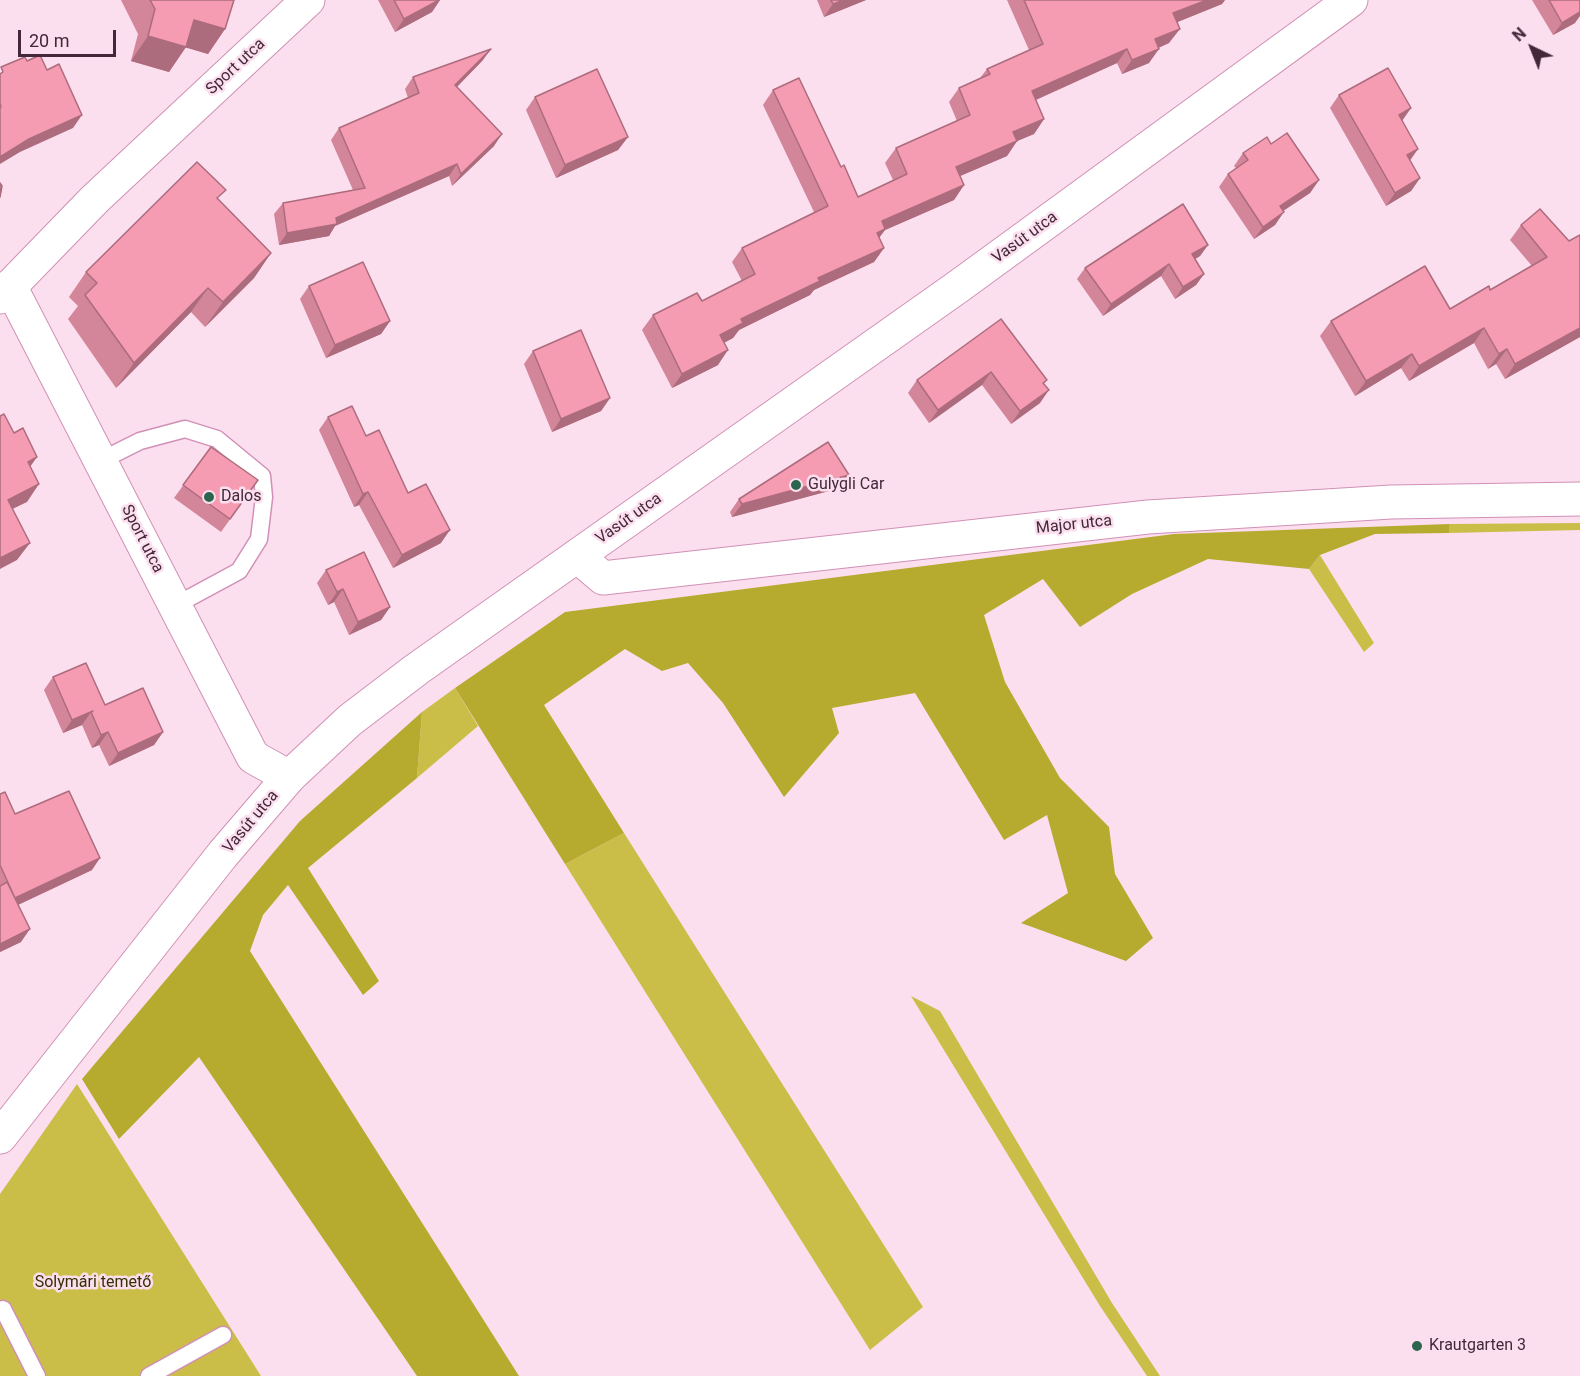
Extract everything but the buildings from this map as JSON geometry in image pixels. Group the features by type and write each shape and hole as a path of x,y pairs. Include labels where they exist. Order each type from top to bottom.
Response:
{"street":[{"name":"Sport utca","path":"289,777 253,757 102,460 5,291 95,199 308,0"},
{"name":"Vasút utca","path":"0,1137 223,854 289,777 360,713 577,556 959,286 1352,0"},
{"name":"Major utca","path":"577,556 603,578 1148,517 1391,502 1580,500"}],"lane":[{"path":"102,460 140,441 185,429 217,439 262,476 264,497 259,539 238,571 176,605"},
{"path":"0,1311 3,1310 37,1376"},
{"path":"149,1376 223,1335"}],"green space":[{"path":"1580,523 1580,530 1449,533 1449,524"},
{"path":"1320,555 1374,643 1364,652 1309,569"},
{"path":"455,688 478,726 417,778 422,712"},
{"path":"624,833 923,1307 870,1350 565,864"},
{"path":"911,996 940,1011 1112,1303 1160,1376 1147,1376 1100,1306"},
{"name":"Solymári temető","path":"77,1084 261,1376 0,1376 0,1194"}],"shaded area":[{"path":"1449,524 1449,533 1375,534 1320,555 1309,569 1208,559 1132,594 1080,627 1043,579 984,615 1005,682 1060,778 1109,827 1115,874 1153,938 1126,961 1021,923 1068,893 1047,815 1004,840 915,693 832,708 839,733 784,797 723,703 688,663 662,671 625,649 544,705 624,833 565,864 455,688 565,612 1174,534"},
{"path":"422,712 417,778 308,868 379,981 363,995 288,885 263,915 250,951 519,1376 417,1376 199,1057 119,1139 82,1079 300,821"}],"place":[{"name":"Gulygli Car","path":"796,485"},
{"name":"Dalos","path":"209,497"},
{"name":"Krautgarten 3","path":"1417,1346"}]}
